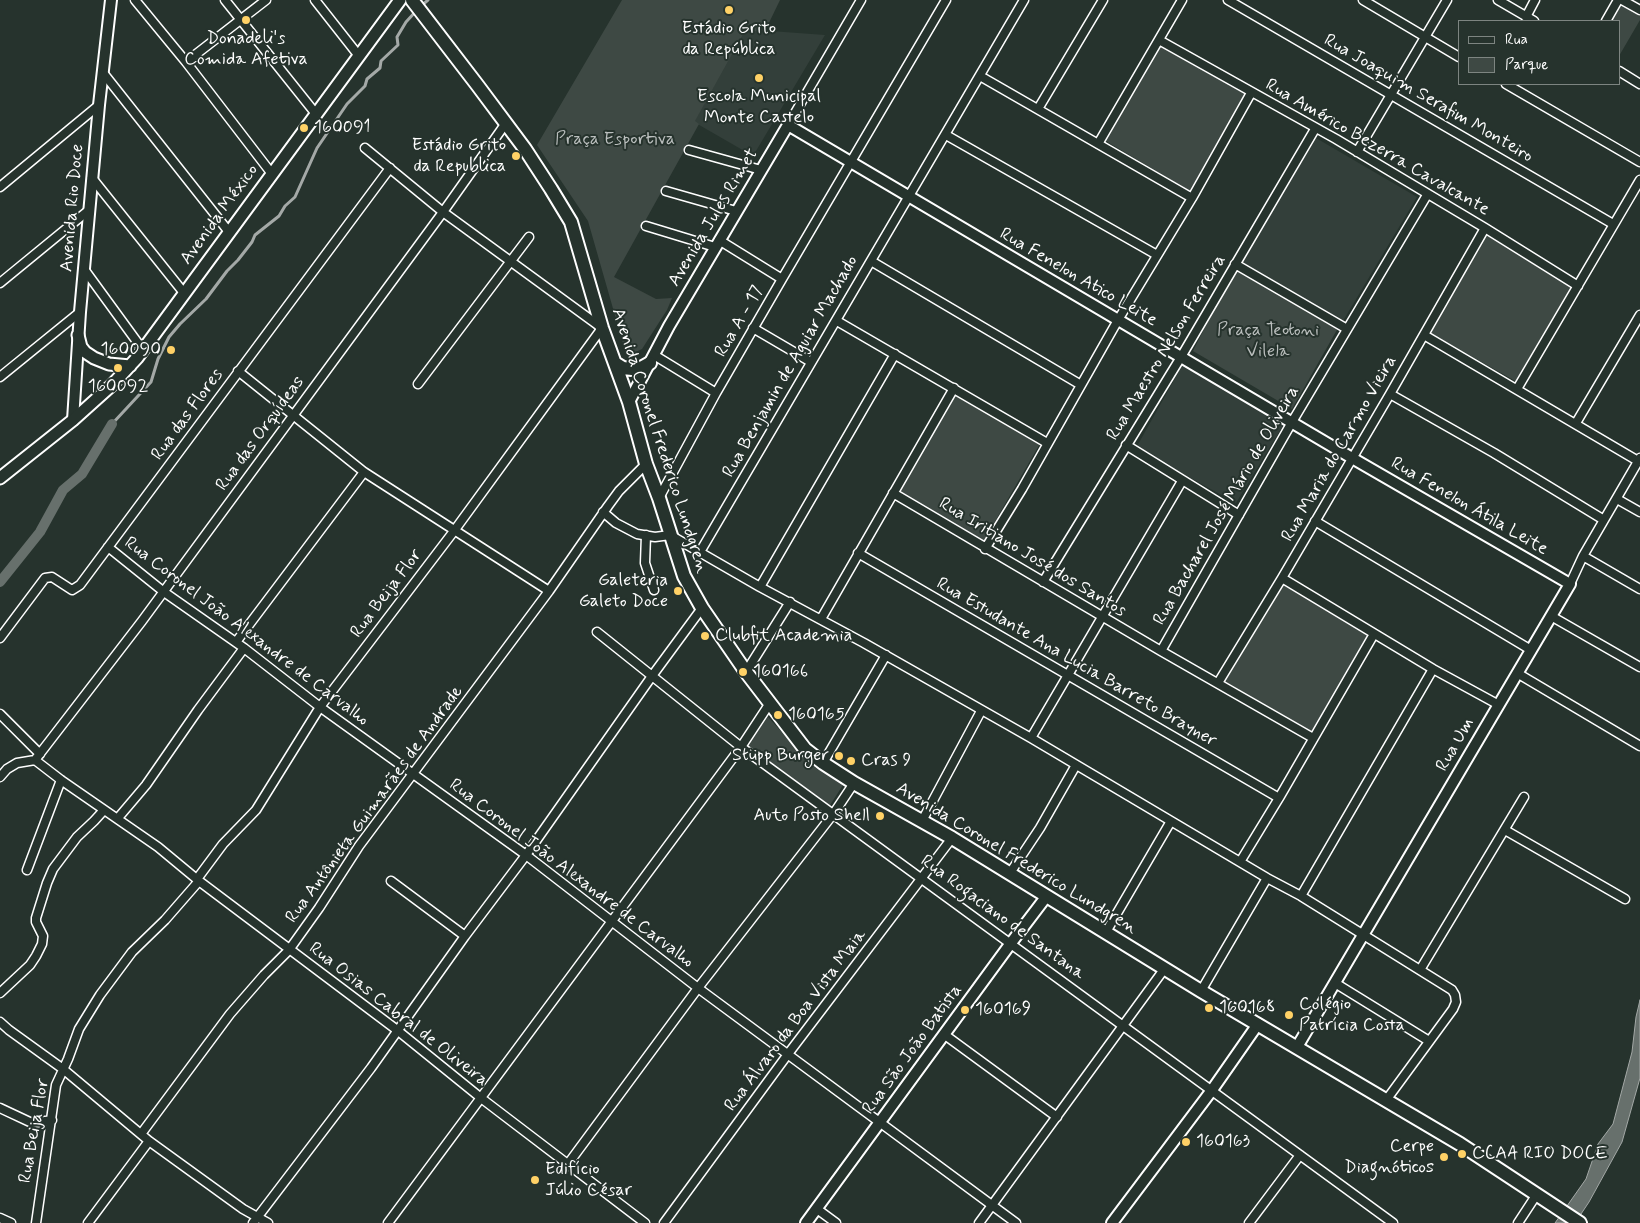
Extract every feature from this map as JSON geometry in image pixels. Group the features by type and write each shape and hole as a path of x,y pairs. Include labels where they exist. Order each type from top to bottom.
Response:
{"main road":[{"name":"Avenida México","path":"0,478 74,420 130,366 400,0"},
{"name":"Avenida Coronel Frederico Lundgren","path":"413,1 506,123 552,188 571,222 602,328 629,402 646,464 684,576 702,608 746,672 805,749 854,783 952,838 1046,897 1474,1152 1580,1223"},
{"path":"78,335 81,347 94,358 109,364 130,366"},
{"path":"615,363 623,368 632,369 641,368 652,359"}],"street":[{"name":"Avenida Rio Doce","path":"74,420 80,312 99,105 111,0"},
{"path":"135,0 186,62 272,174"},
{"path":"225,0 316,114"},
{"path":"186,62 266,0"},
{"path":"315,0 359,56"},
{"name":"Avenida Jules Rimet","path":"629,402 717,243 861,0"},
{"name":"Rua A - 17","path":"659,498 753,328 946,0"},
{"name":"Rua Benjamin de Aguiar Machado","path":"700,552 1024,0"},
{"path":"1038,109 1102,0"},
{"path":"1098,144 1182,0"},
{"name":"Rua Joaquim Serafim Monteiro","path":"1228,0 1613,224"},
{"path":"1363,0 1458,56"},
{"path":"1357,152 1447,0"},
{"path":"1498,0 1532,20"},
{"path":"1526,17 1535,0"},
{"path":"1607,20 1618,0"},
{"path":"1622,0 1640,10"},
{"name":"Rua Américo Bezerra Cavalcante","path":"1158,40 1357,152 1578,286"},
{"path":"1620,72 1640,84"},
{"path":"104,74 230,232"},
{"path":"980,76 1192,198"},
{"path":"1508,85 1640,162"},
{"path":"985,549 1022,489 1118,320 1192,198 1252,93"},
{"path":"0,187 99,105"},
{"name":"Rua das Orquídeas","path":"38,757 164,592 443,212 506,123"},
{"name":"Rua Fenelon Atico Leite","path":"788,125 1352,458"},
{"name":"Rua Maestro Nelson Ferreira","path":"1043,582 1181,357 1315,128"},
{"path":"946,135 1157,255"},
{"path":"364,148 443,212 602,328"},
{"path":"689,150 761,170"},
{"name":"Rua das Flores","path":"0,638 45,578 52,577 69,589 76,589 390,168"},
{"path":"92,178 184,293"},
{"path":"1517,389 1640,180"},
{"path":"666,191 736,211"},
{"name":"Rua Bacharel José Mário de Oliveira","path":"1161,651 1292,422 1427,195"},
{"path":"0,283 89,210"},
{"path":"646,226 717,243 782,279"},
{"name":"Rua Maria do Carmo Vieira","path":"1218,683 1390,394 1485,228"},
{"path":"418,384 529,238"},
{"path":"871,261 1081,385"},
{"path":"1235,264 1347,329"},
{"path":"84,269 143,350"},
{"path":"0,377 80,312"},
{"path":"1576,423 1640,315"},
{"path":"837,320 1048,443"},
{"name":"Rua Beija Flor","path":"36,1223 56,1085 79,1029 115,973 132,952 165,920 198,880 223,844 256,810 320,707 454,531 602,328"},
{"path":"753,328 811,362"},
{"path":"1424,335 1639,460"},
{"path":"760,587 895,354"},
{"path":"652,359 716,393"},
{"path":"238,372 364,472 548,592"},
{"path":"821,619 954,388"},
{"path":"1390,394 1494,453 1604,520"},
{"path":"1126,445 1239,515"},
{"name":"Rua Fenelon Átila Leite","path":"1352,458 1570,584"},
{"name":"Rua Um","path":"1297,1047 1570,584 1583,556 1639,460"},
{"name":"Rua Antônieta Guimarães de Andrade","path":"140,1134 230,1014 289,950 359,846 548,592 603,512 619,491 646,464"},
{"path":"236,642 364,472"},
{"path":"1031,738 1182,481"},
{"name":"Rua Iritiano José dos Santos","path":"893,493 985,549 1313,738"},
{"path":"1617,499 1640,512"},
{"path":"603,512 616,523 637,534 654,537 670,535 760,587 821,619 1031,738 1267,878 1301,896 1452,990 1456,995 1453,1009 1387,1099"},
{"path":"1315,521 1531,650"},
{"path":"646,535 645,563 654,590"},
{"name":"Rua Coronel João Alexandre de Carvalho","path":"108,547 164,592 236,642 412,775 526,854 610,922 1016,1223"},
{"name":"Rua Estudante Ana Lucia Barreto Brayner","path":"858,553 1279,798"},
{"path":"1583,556 1640,589"},
{"path":"1282,578 1433,669 1499,705"},
{"path":"746,672 790,602"},
{"path":"255,1220 336,1114 526,854 702,608"},
{"path":"1551,616 1640,667"},
{"name":"Rua Rogaciano de Santana","path":"597,632 741,746 1300,1154 1390,1222"},
{"path":"1240,862 1374,634"},
{"path":"118,818 146,785 244,648"},
{"path":"823,763 886,656"},
{"path":"1301,896 1433,669"},
{"path":"1517,673 1640,746"},
{"path":"388,1223 741,746 770,704"},
{"path":"922,821 981,711"},
{"path":"0,714 38,757 17,763 0,777"},
{"name":"Rua Osias Cabral de Oliveira","path":"38,757 61,780 158,847 198,880 397,1030 481,1098 645,1223"},
{"path":"1010,874 1040,828 1076,765"},
{"path":"27,870 61,780"},
{"path":"568,1164 698,988 834,813 854,783"},
{"path":"1420,970 1524,796"},
{"path":"0,993 30,965 42,944 43,936 36,918 46,883 53,869 77,837 104,810"},
{"path":"1106,932 1171,821"},
{"path":"1505,830 1625,899"},
{"name":"Rua Álvaro da Boa Vista Maia","path":"664,1223 788,1054 952,838"},
{"path":"1201,990 1267,878"},
{"path":"391,881 465,936"},
{"name":"Rua São João Batista","path":"806,1223 1046,897"},
{"path":"979,1223 1165,968"},
{"path":"1334,983 1429,1041"},
{"path":"0,1022 63,1069 149,1141 255,1220 268,1223"},
{"path":"1112,1223 1212,1090 1258,1024"},
{"path":"945,1035 1057,1117"},
{"path":"0,1108 32,1122 52,1120"},
{"path":"93,1222 149,1141"},
{"path":"1249,1223 1300,1154"},
{"path":"1518,1223 1537,1194"},
{"path":"817,1209 836,1223"},
{"path":"0,1218 11,1223"}],"shaded area":[{"name":"Escola Municipal Monte Castelo","path":"757,30 825,35 753,156 694,122 745,31"},
{"path":"1316,138 1417,197 1343,321 1242,262"},
{"path":"1183,364 1284,424 1236,503 1136,448"},
{"path":"1640,1000 1640,1078 1622,1142 1589,1202 1575,1223 1555,1223 1586,1179 1598,1144 1613,1124 1632,1052"}],"green space":[{"name":"Praça Esportiva","path":"622,0 780,0 765,31 745,31 695,121 699,124 614,277 656,299 672,298 667,310 642,349 633,353 624,347 588,221 537,145"},
{"path":"1620,4 1640,16 1640,20 1620,54 1620,20 1611,20"},
{"path":"1162,42 1246,94 1190,191 1104,140"},
{"path":"1486,232 1574,283 1517,382 1430,333"},
{"name":"Praça Teotoni Vilela","path":"1235,268 1338,328 1292,409 1193,351"},
{"path":"956,391 1041,442 983,542 898,490"},
{"path":"1282,581 1370,632 1312,732 1224,681"},
{"path":"768,717 813,766 843,785 825,813 742,751"}],"waterway":[{"path":"421,6 428,0"},
{"path":"112,424 151,382 158,359 169,337 206,299 252,242 255,235 279,216 285,206 295,197 317,148 347,104 365,86 367,79 380,68 381,61 398,45 397,37 406,22 417,10"},
{"path":"0,582 40,532 63,490 82,474 112,424"}],"place":[{"name":"Estádio Grito da República","path":"729,10"},
{"name":"Donadeli's Comida Afetiva","path":"246,20"},
{"name":"Escola Municipal Monte Castelo","path":"759,78"},
{"name":"160091","path":"304,128"},
{"name":"Estádio Grito da Republica","path":"516,156"},
{"name":"160090","path":"171,350"},
{"name":"160092","path":"118,368"},
{"name":"Galeteria Galeto Doce","path":"678,591"},
{"name":"Clubfit Academia","path":"705,636"},
{"name":"160166","path":"743,672"},
{"name":"160165","path":"778,715"},
{"name":"Stüpp Burger","path":"839,756"},
{"name":"Cras 9","path":"851,761"},
{"name":"Auto Posto Shell","path":"880,816"},
{"name":"160168","path":"1209,1008"},
{"name":"160169","path":"965,1010"},
{"name":"Colégio Patrícia Costa","path":"1289,1015"},
{"name":"160163","path":"1186,1142"},
{"name":"CCAA RIO DOCE","path":"1462,1154"},
{"name":"Cerpe Diagnóticos","path":"1444,1157"},
{"name":"Edifício Júlio César","path":"535,1180"}]}
